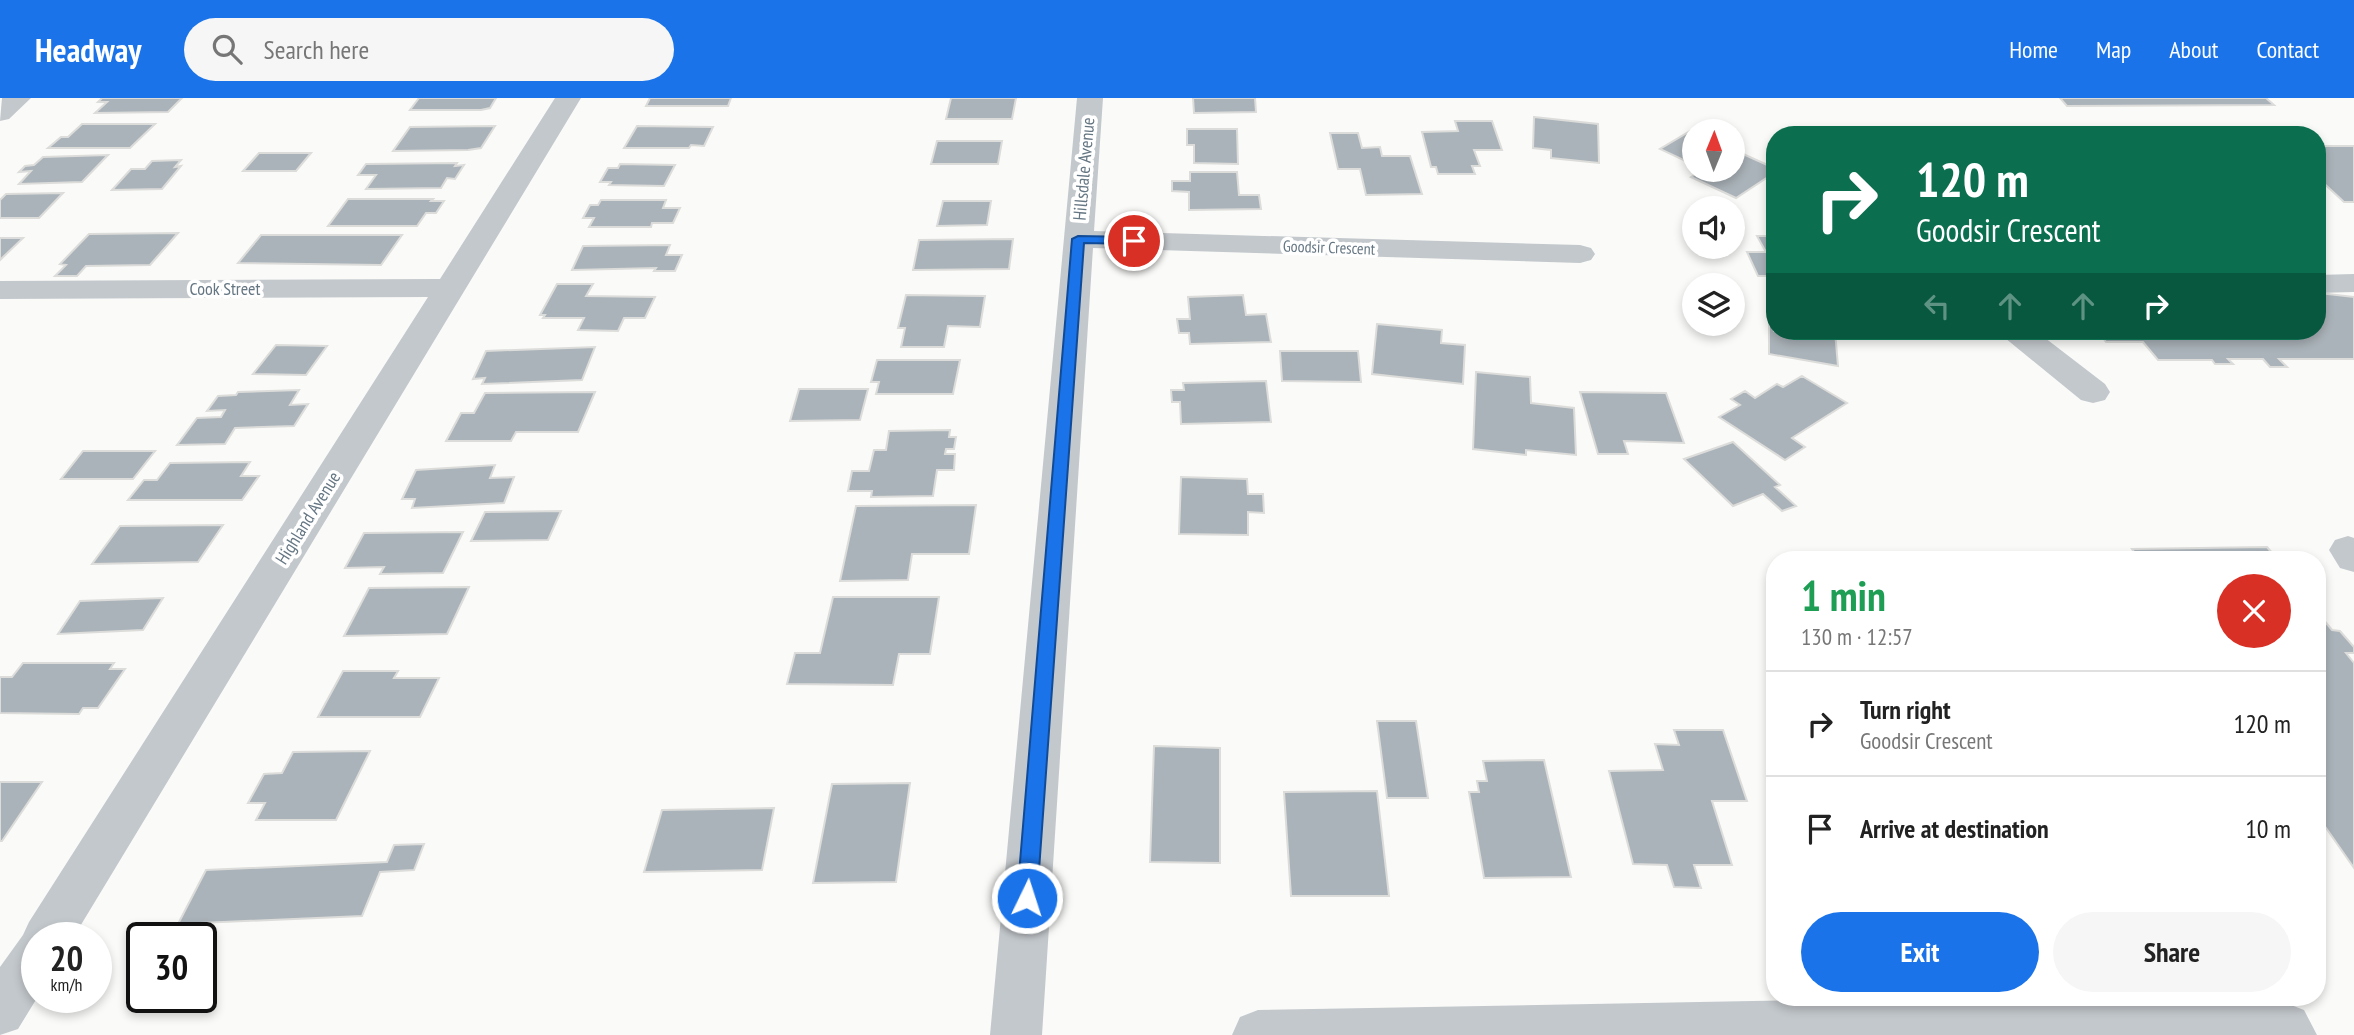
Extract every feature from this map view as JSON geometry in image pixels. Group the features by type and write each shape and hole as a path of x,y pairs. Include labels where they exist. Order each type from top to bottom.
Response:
{"street":[{"path":"0,113 18,98"},
{"name":"Highland Avenue","path":"56,922 568,98"},
{"name":"Hillsdale Avenue","path":"1016,1035 1090,98"},
{"name":"Goodsir Crescent","path":"1078,239 1580,254"},
{"path":"2326,284 2354,284"},
{"name":"Cook Street","path":"0,290 451,288"},
{"path":"2026,340 2093,393"},
{"path":"0,1012 21,979"},
{"path":"1258,1035 1995,1021 2286,1028 2291,1035"}],"building":[{"path":"102,98 182,98 168,112 95,113 107,102 98,102"},
{"path":"419,98 496,98 490,108 481,110 410,110"},
{"path":"650,98 731,98 728,106 646,106"},
{"path":"951,98 1016,98 1012,119 946,119"},
{"path":"1193,98 1255,98 1256,112 1194,113"},
{"path":"2060,98 2266,98 2274,105 2067,106"},
{"path":"1534,117 1598,124 1599,163 1551,158 1551,150 1533,148"},
{"path":"1455,121 1492,121 1502,150 1474,150 1480,166 1472,166 1475,174 1438,174 1436,167 1431,167 1422,132 1458,131"},
{"path":"82,124 155,124 130,148 48,148 61,137 68,137"},
{"path":"495,126 481,148 393,151 410,127"},
{"path":"637,126 713,127 704,146 624,148"},
{"path":"1187,129 1237,129 1238,164 1194,163 1194,145 1187,145"},
{"path":"1330,133 1358,133 1362,148 1380,147 1382,156 1410,156 1422,194 1366,195 1360,169 1338,169"},
{"path":"1682,136 1682,159 1660,149"},
{"path":"937,141 1002,141 998,164 931,164"},
{"path":"2326,146 2354,146 2354,202 2344,202 2326,185"},
{"path":"259,153 311,153 296,171 243,171"},
{"path":"108,155 82,182 19,184 31,171 19,172 43,157"},
{"path":"1745,155 1766,164 1766,178 1739,196 1732,196 1702,182 1745,182"},
{"path":"181,160 175,167 181,166 162,189 112,190 131,169 145,169 152,161"},
{"path":"457,163 455,166 464,165 455,179 447,178 441,188 366,189 376,175 358,175 366,164"},
{"path":"620,164 675,165 664,186 609,185 611,182 600,182 608,168 618,168"},
{"path":"1190,172 1237,172 1239,195 1259,195 1261,209 1189,210 1189,192 1172,191 1172,181 1190,181"},
{"path":"63,193 39,218 0,218 0,200 6,194"},
{"path":"348,199 444,201 436,213 426,213 417,226 328,226"},
{"path":"601,200 666,200 663,208 680,208 673,223 652,223 651,227 589,227 594,218 583,218 590,205 598,205"},
{"path":"943,201 991,201 987,225 937,226"},
{"path":"178,233 150,265 86,266 77,276 55,276 66,265 60,264 89,234"},
{"path":"261,235 402,235 381,265 238,263"},
{"path":"1757,236 1766,236 1766,252"},
{"path":"0,238 23,238 0,260"},
{"path":"1013,239 1009,269 913,270 919,240"},
{"path":"670,245 666,255 682,255 675,271 654,271 656,268 572,270 583,246"},
{"path":"1747,252 1766,252 1766,276 1758,276"},
{"path":"557,284 593,284 586,296 655,297 645,318 624,318 618,331 578,330 584,318 543,318 545,315 540,315"},
{"path":"2326,294 2354,297 2354,359 2279,359 2287,367 2270,367 2263,359 2228,359 2233,364 2215,364 2212,360 2158,360 2143,342 2104,340 2326,340"},
{"path":"906,295 985,296 980,327 948,326 944,347 901,347 905,328 898,328"},
{"path":"1243,295 1246,315 1266,314 1271,342 1190,344 1189,333 1179,333 1177,319 1190,319 1188,297"},
{"path":"1377,324 1442,330 1441,343 1465,345 1463,384 1372,374"},
{"path":"1769,340 1836,340 1838,366 1769,354"},
{"path":"276,345 327,346 306,375 253,374"},
{"path":"595,347 582,380 482,384 485,378 473,379 486,351"},
{"path":"1280,351 1358,351 1361,382 1282,381"},
{"path":"877,360 960,360 953,394 876,394 879,382 871,382"},
{"path":"1476,372 1530,377 1531,403 1574,408 1576,455 1526,450 1526,455 1473,449"},
{"path":"1802,376 1847,403 1792,438 1805,447 1785,460 1719,417 1740,405 1731,399 1745,391 1755,398 1777,384 1783,387"},
{"path":"1266,381 1271,422 1181,424 1180,402 1172,402 1171,390 1184,390 1183,383"},
{"path":"799,389 868,389 860,420 790,421"},
{"path":"299,390 290,405 308,404 294,426 235,428 225,444 177,445 197,418 221,417 225,410 207,411 218,396 236,395 238,392"},
{"path":"595,392 578,432 516,432 511,441 446,441 461,413 474,413 485,393"},
{"path":"1580,392 1666,393 1684,443 1624,441 1628,454 1598,454"},
{"path":"950,430 949,437 956,437 954,449 946,449 945,454 955,454 954,470 937,470 933,496 871,497 872,491 848,491 852,471 869,471 874,450 886,450 889,431"},
{"path":"1733,442 1780,485 1775,487 1796,506 1782,511 1763,494 1733,506 1684,459"},
{"path":"83,451 155,451 133,479 61,479"},
{"path":"250,462 241,476 259,476 242,500 128,500 144,480 157,480 170,463"},
{"path":"495,465 490,478 514,477 504,503 412,508 415,499 402,499 416,470"},
{"path":"1181,477 1247,479 1248,494 1263,494 1264,513 1248,512 1248,535 1179,534"},
{"path":"976,505 969,554 912,554 908,580 840,581 856,506"},
{"path":"561,511 548,540 471,541 485,512"},
{"path":"223,525 198,562 92,564 120,526"},
{"path":"463,532 443,573 380,574 384,567 345,568 364,533"},
{"path":"2267,547 2270,551 2133,551 2132,549"},
{"path":"469,587 447,634 344,636 369,588"},
{"path":"833,597 939,597 930,654 899,654 893,685 787,684 795,653 820,653"},
{"path":"163,598 143,630 58,634 80,601"},
{"path":"2326,623 2332,630 2340,631 2354,647 2354,653 2346,653 2354,663 2354,868 2326,828"},
{"path":"23,663 114,663 110,669 125,669 98,708 83,708 79,714 0,713 0,677 12,677"},
{"path":"343,671 398,671 394,678 439,678 420,717 318,717"},
{"path":"1377,721 1416,721 1428,798 1387,798"},
{"path":"1674,730 1723,730 1747,801 1712,801 1732,865 1694,865 1701,888 1674,887 1667,865 1633,864 1609,771 1663,770 1655,744 1679,745"},
{"path":"1154,746 1220,748 1220,863 1150,862"},
{"path":"370,751 336,820 256,820 265,803 248,803 264,774 282,773 293,752"},
{"path":"1544,760 1571,877 1484,878 1469,792 1479,792 1477,781 1487,781 1483,761"},
{"path":"0,782 42,782 2,841 0,841"},
{"path":"910,783 896,882 813,883 832,784"},
{"path":"1377,791 1389,896 1291,896 1284,792"},
{"path":"774,808 762,870 644,872 662,810"},
{"path":"424,844 414,870 380,872 362,916 179,922 206,870 387,862 394,845"}],"route":[{"path":"1027,898 1078,239 1134,241"}]}
